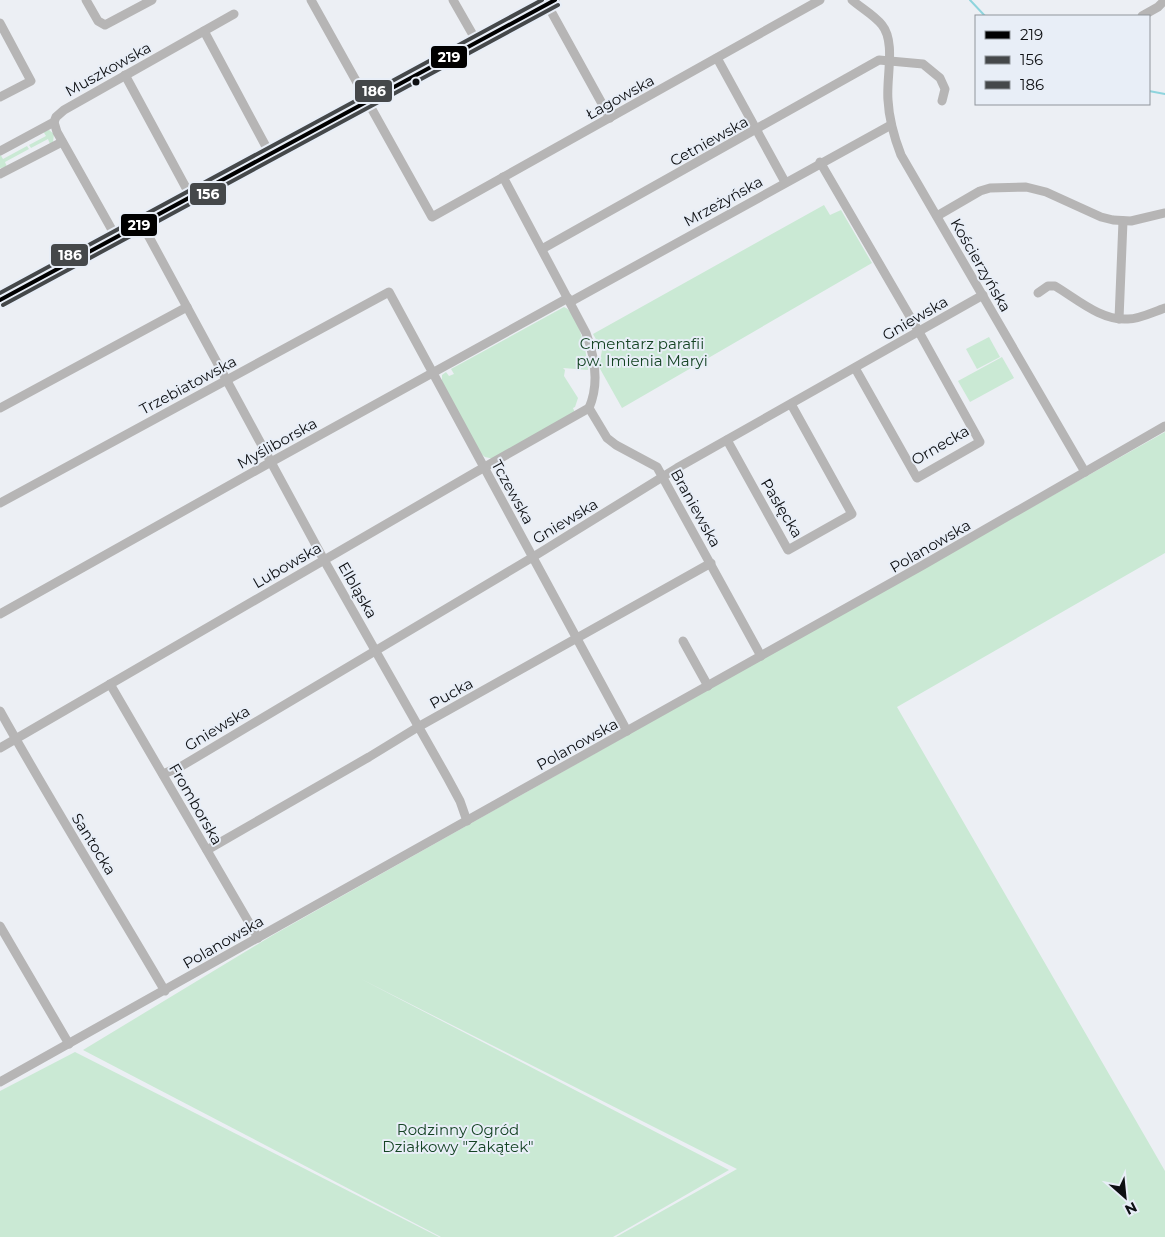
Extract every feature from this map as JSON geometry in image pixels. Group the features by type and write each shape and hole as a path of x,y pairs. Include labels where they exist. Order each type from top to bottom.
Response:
{"street":[{"path":"86,0 98,21 105,25 152,0"},
{"path":"311,0 367,101"},
{"path":"453,0 477,42"},
{"name":"Łagowska","path":"367,101 432,217 820,0"},
{"name":"Kościerzyńska","path":"852,0 882,25 890,45 887,80 891,125 901,155 1085,472"},
{"path":"1,296 116,238 551,2 610,118"},
{"path":"1144,15 1163,2"},
{"name":"Muszkowska","path":"0,151 54,122 56,117 64,110 234,14"},
{"path":"0,23 3,36 31,81 0,97"},
{"path":"204,32 270,154"},
{"path":"717,58 785,182"},
{"name":"Cetniewska","path":"542,249 879,60 889,62"},
{"path":"889,62 923,64 940,78 945,89 942,101"},
{"path":"125,75 191,196"},
{"path":"54,122 62,142 116,238"},
{"name":"Mrzeżyńska","path":"569,300 891,125"},
{"path":"0,174 62,142"},
{"path":"820,162 919,332"},
{"path":"503,177 586,333 592,356 595,386 589,408"},
{"path":"937,216 980,191 990,188 1026,187 1046,192 1101,217 1123,221 1165,213"},
{"path":"1119,319 1123,221"},
{"name":"Elbląska","path":"142,224 184,292 187,307 324,560 451,785 467,821"},
{"path":"1038,293 1048,286 1055,286 1100,314 1119,319 1137,318 1165,308"},
{"name":"Tczewska","path":"389,292 628,732"},
{"name":"Trzebiatowska","path":"0,502 389,292"},
{"name":"Gniewska","path":"163,774 180,766 534,557 727,440 983,295"},
{"name":"Myśliborska","path":"0,614 432,373 569,300"},
{"path":"0,408 187,307"},
{"name":"Ornecka","path":"855,368 916,478 980,442 919,332"},
{"name":"Pasłęcka","path":"727,440 788,550 852,514 790,404"},
{"name":"Lubowska","path":"0,748 589,408"},
{"name":"Braniewska","path":"589,408 608,438 616,445 657,467 664,477 761,656"},
{"name":"Polanowska","path":"0,1082 628,732 1165,426"},
{"name":"Pucka","path":"207,850 418,727 711,563"},
{"path":"683,641 708,686"},
{"name":"Fromborska","path":"110,684 258,938"},
{"name":"Santocka","path":"0,711 165,991"},
{"path":"0,926 69,1044"}],"green space":[{"path":"49,130 54,134 53,142 50,144 48,139 31,148 29,145 46,136 43,131"},
{"path":"27,146 29,149 5,162 7,167 0,168 0,154 3,159"},
{"name":"Cmentarz parafii pw. Imienia Maryi","path":"824,205 830,215 841,210 872,263 622,408 599,367 602,350 593,334"},
{"path":"564,307 569,310 578,325 588,363 588,370 563,368 565,370 564,376 578,398 573,408 575,413 494,459 485,457 480,453 440,381 442,380 442,375 446,372 449,376 454,374 451,369"},
{"path":"989,337 1000,357 977,369 966,349"},
{"path":"1002,357 1014,378 970,402 958,381"},
{"name":"Rodzinny Ogród Działkowy \"Zakątek\"","path":"1165,432 1165,553 897,707 1165,1171 1165,1237 616,1237 737,1169 361,979 729,1170 613,1237 441,1237 83,1050 273,935"},
{"path":"75,1052 439,1237 0,1237 0,1091"}],"waterway":[{"path":"970,0 984,15"},
{"path":"1150,91 1165,94"}],"transit line":[{"name":"186","path":"0,293 542,0"},
{"name":"219","path":"0,300 555,0"},
{"name":"156","path":"3,305 558,5"}]}
